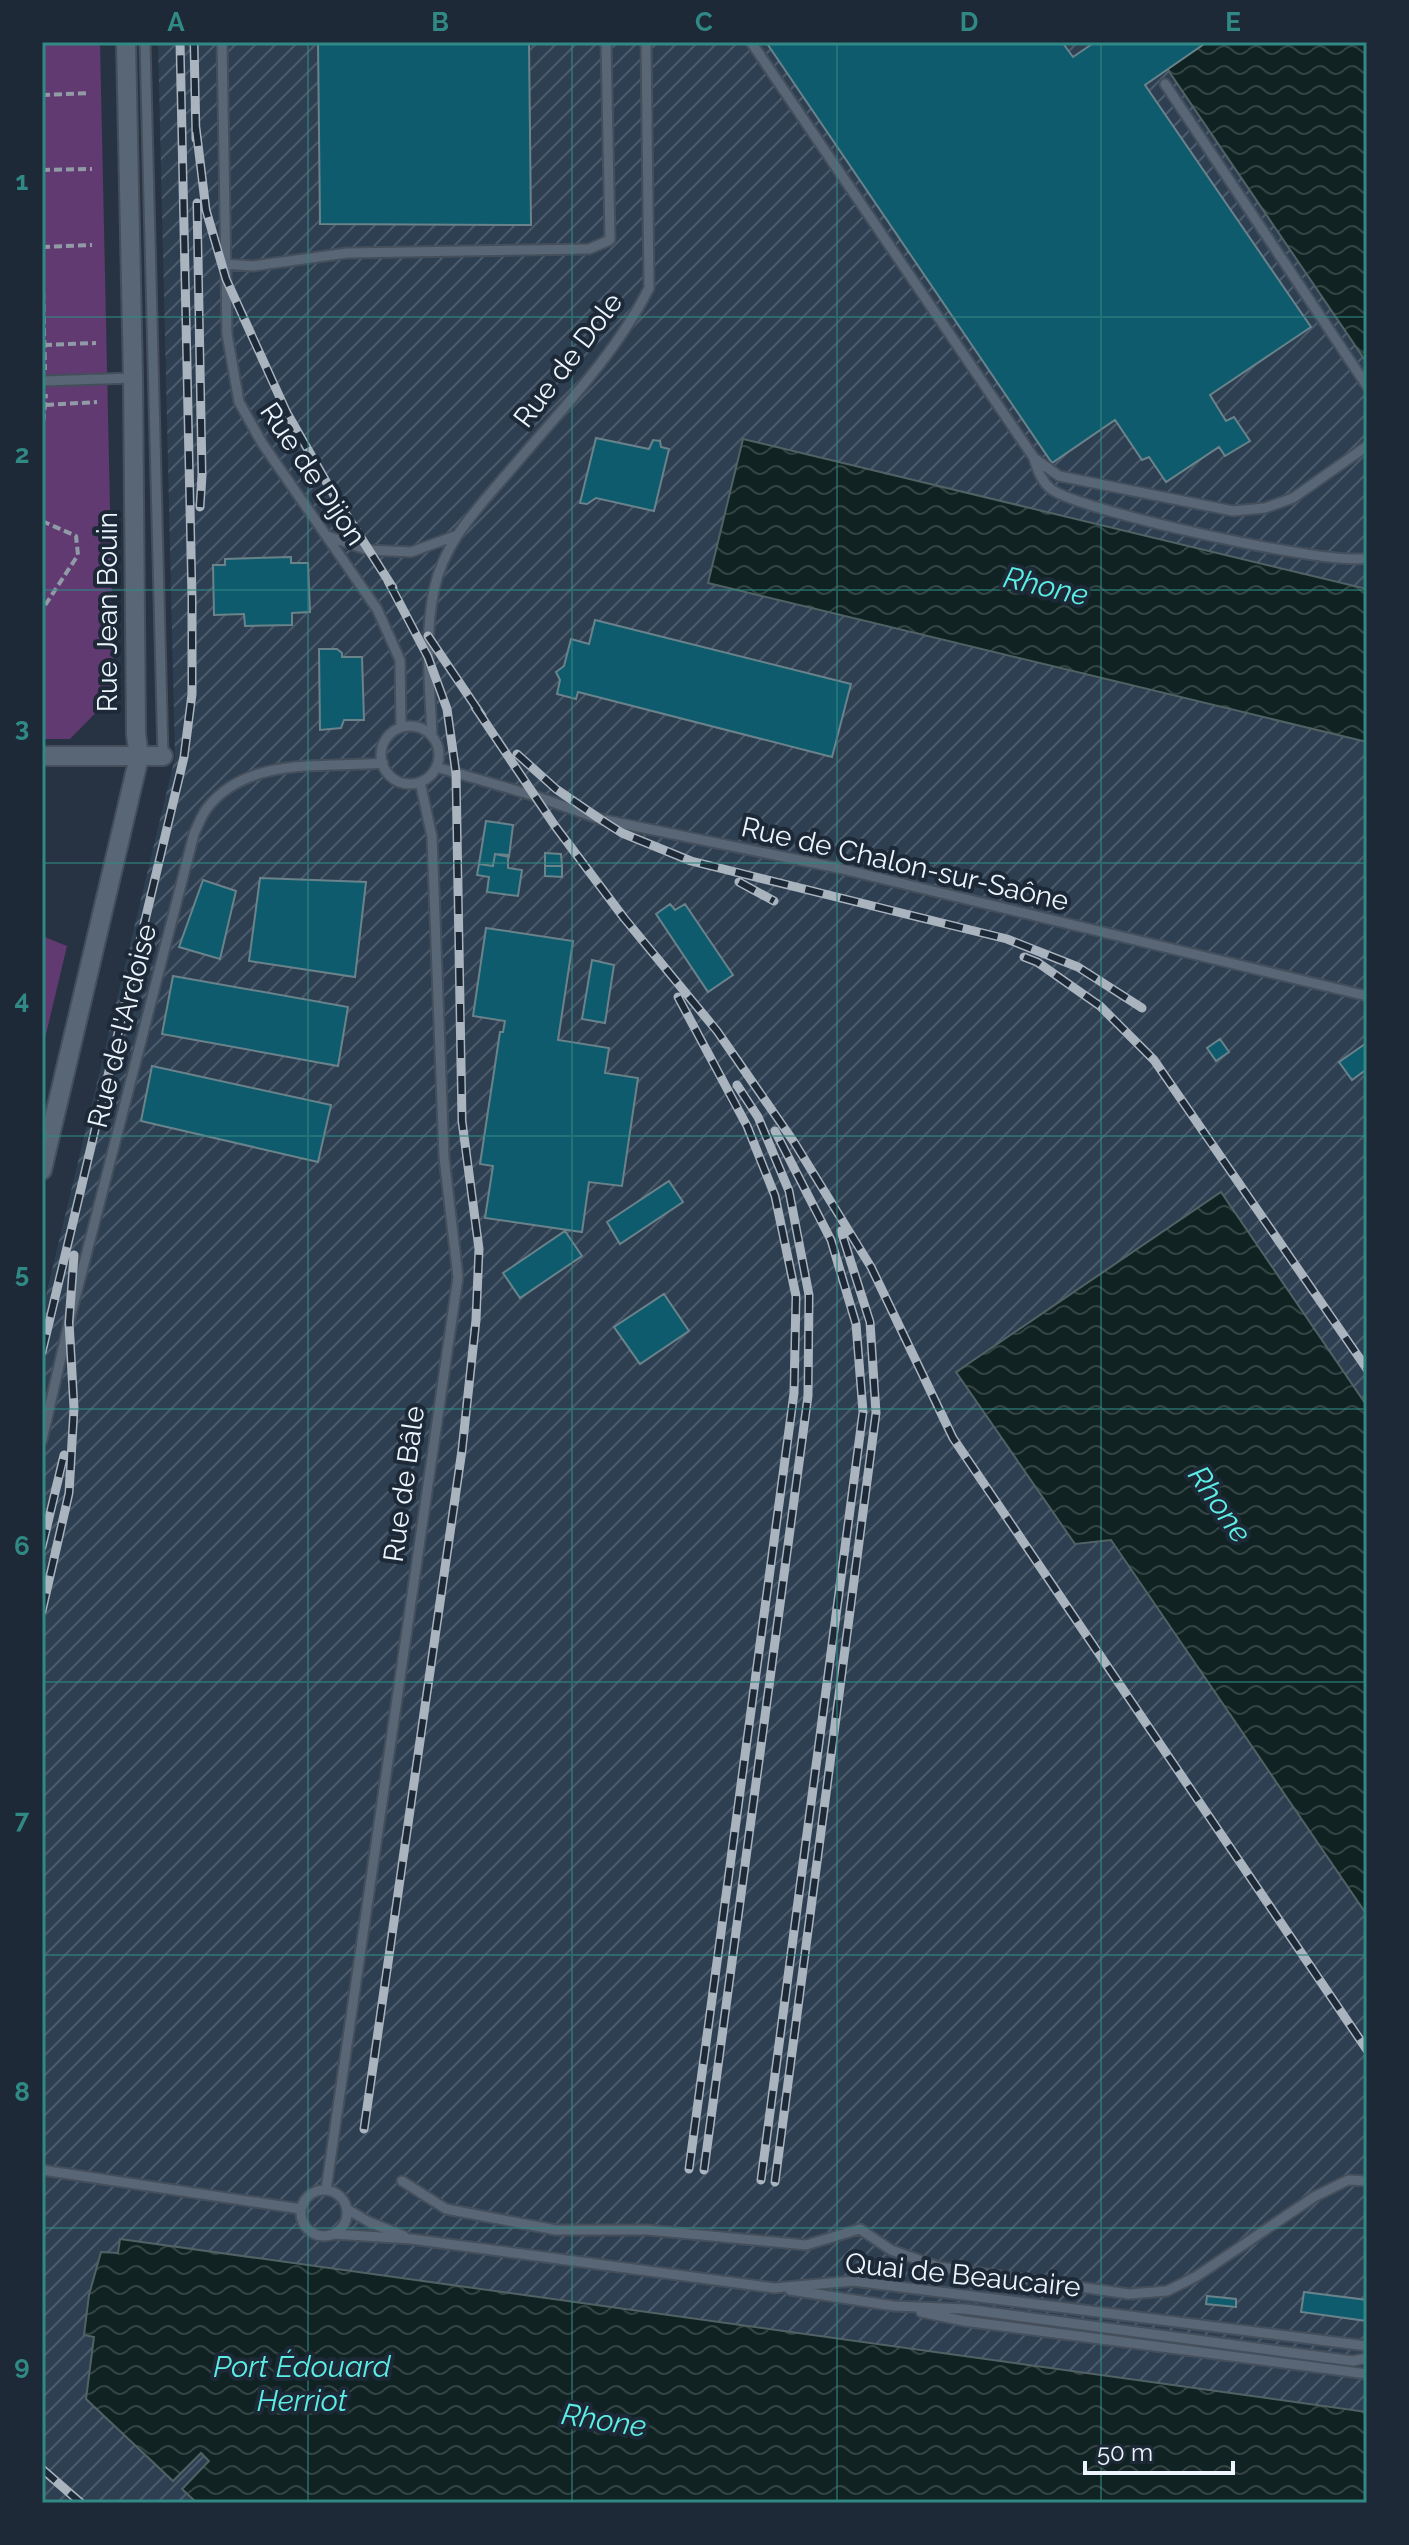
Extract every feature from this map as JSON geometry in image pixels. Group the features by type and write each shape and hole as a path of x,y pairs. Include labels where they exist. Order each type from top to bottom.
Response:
{"street":[{"name":"Rue Jean Bouin","path":"42,1170 139,757 136,734 126,42"},
{"path":"42,756 163,756"}],"lane":[{"name":"Rue Jean Bouin","path":"145,42 163,756"},
{"name":"Rue de Dijon","path":"222,42 227,334 239,402 262,443 377,609 400,660 401,727"},
{"path":"225,264 253,266 347,253 589,249 610,240 606,42"},
{"name":"Rue de Dole","path":"432,736 427,636 435,587 455,536 579,389 636,313 649,288 646,42"},
{"path":"751,42 1034,458 1059,476 1233,511 1265,508 1293,498 1367,446"},
{"path":"1165,84 1367,386"},
{"path":"44,382 133,378"},
{"path":"1034,458 1037,472 1050,489 1072,500 1280,550 1328,558 1367,558"},
{"name":"Rue de Dole","path":"327,536 368,550 411,552 455,536"},
{"path":"401,727 418,727 432,736 439,751 432,774 420,782 402,782 393,778 381,754 387,738 401,727"},
{"name":"Rue de l'Ardoise","path":"42,1440 73,1306 194,834 209,806 242,778 274,768 383,763"},
{"name":"Rue de Chalon-sur-Saône","path":"436,767 600,819 838,868 1367,996"},
{"name":"Rue de Bâle","path":"326,2190 458,1277 444,1157 432,837 420,782"},
{"path":"42,2170 301,2209 307,2197 319,2190 326,2190"},
{"path":"402,2181 446,2209 556,2230 648,2230 806,2245 860,2229 891,2250 939,2267 1129,2294 1167,2291 1197,2276 1314,2197 1348,2180 1367,2181"},
{"name":"Quai de Beaucaire","path":"326,2190 340,2196 347,2209 369,2222 411,2239"},
{"name":"Quai de Beaucaire","path":"301,2209 307,2229 320,2236 333,2234 411,2239 774,2288 853,2281 1367,2346"},
{"path":"333,2234 344,2224 347,2209"},
{"path":"774,2288 894,2306 964,2321 1364,2376"},
{"path":"894,2306 965,2309 1353,2361 1367,2358"}],"path":[{"path":"42,95 89,93"},
{"path":"42,170 92,169"},
{"path":"42,434 46,405 42,245 92,245"},
{"path":"44,345 96,343"},
{"path":"46,405 97,402"},
{"path":"42,521 76,536 78,555 42,610"}],"shaded area":[{"path":"42,42 100,42 114,694 70,739 42,739"},
{"name":"Port Édouard Herriot","path":"158,42 1149,42 1367,363 1367,589 743,439 708,583 1367,742 1367,1407 1075,1544 1110,1540 1367,1915 1367,2412 121,2239 118,2253 101,2252 89,2295 84,2334 95,2337 86,2398 173,2480 201,2452 209,2460 182,2488 197,2503 42,2503 42,1312 175,757"},
{"path":"42,936 67,946 42,1051"}],"water":[{"path":"1149,42 1367,42 1367,363"},
{"name":"Rhone","path":"743,439 1367,589 1367,742 708,583"},
{"name":"Rhone","path":"1221,1192 1367,1406 1367,1915 1111,1540 1075,1544 956,1372"},
{"name":"Port Édouard Herriot","path":"120,2239 1367,2412 1367,2503 197,2503 182,2489 209,2461 201,2453 173,2481 86,2399 94,2337 84,2335 89,2295 101,2252 118,2253"}],"building":[{"path":"318,42 529,42 531,225 320,224"},
{"path":"766,42 1062,42 1073,57 1095,42 1207,42 1145,85 1311,327 1210,395 1226,421 1234,417 1250,441 1225,456 1219,447 1166,482 1149,457 1142,460 1115,420 1052,463"},
{"path":"596,438 649,449 653,440 660,441 661,447 669,449 654,511 596,498 587,504 580,503"},
{"path":"291,557 291,563 308,563 310,612 292,613 292,625 245,626 244,614 214,615 213,565 225,565 225,559"},
{"path":"595,620 851,684 832,757 578,692 576,699 557,694 560,680 556,672 564,666 571,639 589,644"},
{"path":"319,649 337,649 342,657 362,657 364,720 344,720 341,728 320,730"},
{"path":"486,821 513,825 509,857 495,854 493,866 479,864"},
{"path":"545,853 561,854 562,866 545,866"},
{"path":"495,854 508,855 508,868 522,870 518,896 487,892 489,877 477,875 479,864 493,866"},
{"path":"545,866 562,866 562,877 545,876"},
{"path":"260,878 366,882 355,977 249,961"},
{"path":"203,880 236,891 220,959 179,947"},
{"path":"670,904 675,910 685,904 733,975 708,992 656,914"},
{"path":"486,928 573,941 558,1040 609,1048 605,1073 638,1078 622,1186 589,1182 582,1232 485,1218 493,1166 480,1164 500,1032 503,1032 505,1021 473,1016"},
{"path":"592,960 614,965 605,1023 582,1019"},
{"path":"173,976 348,1007 338,1066 162,1034"},
{"path":"1220,1039 1229,1052 1216,1061 1207,1048"},
{"path":"1365,1044 1367,1069 1352,1080 1339,1062"},
{"path":"152,1066 331,1105 318,1162 141,1121"},
{"path":"669,1181 683,1202 620,1244 607,1222"},
{"path":"565,1231 582,1256 520,1298 503,1273"},
{"path":"664,1294 689,1331 640,1364 614,1327"},
{"path":"1304,2292 1367,2300 1367,2321 1301,2312"},
{"path":"1207,2296 1236,2299 1236,2307 1206,2304"}],"railway":[{"path":"42,1352 184,757 192,694 180,42"},
{"path":"194,42 196,139"},
{"path":"196,128 206,210 226,279 287,413 335,497 393,588"},
{"path":"197,203 200,507"},
{"path":"364,2129 462,1450 476,1320 479,1249 462,1121 456,773 447,709 428,657 388,581"},
{"path":"428,636 482,716"},
{"path":"475,707 555,826 624,918 717,1031 794,1142 871,1267 953,1438 1367,2050"},
{"path":"517,754 556,789 622,833 691,861 1007,939 1078,967 1142,1008"},
{"path":"739,882 774,901"},
{"path":"1024,957 1037,962 1100,1006 1154,1060 1367,1369"},
{"path":"678,997 747,1126 775,1196 796,1296 794,1393 689,2169"},
{"path":"704,2170 808,1396 809,1295 789,1191 758,1117 737,1085"},
{"path":"761,2180 863,1412 856,1324 831,1240 775,1131"},
{"path":"775,2182 876,1413 870,1322 841,1231"},
{"path":"42,1611 69,1493 74,1408 69,1322 74,1255"},
{"path":"42,1547 64,1455"},
{"path":"42,2469 81,2503"}]}
